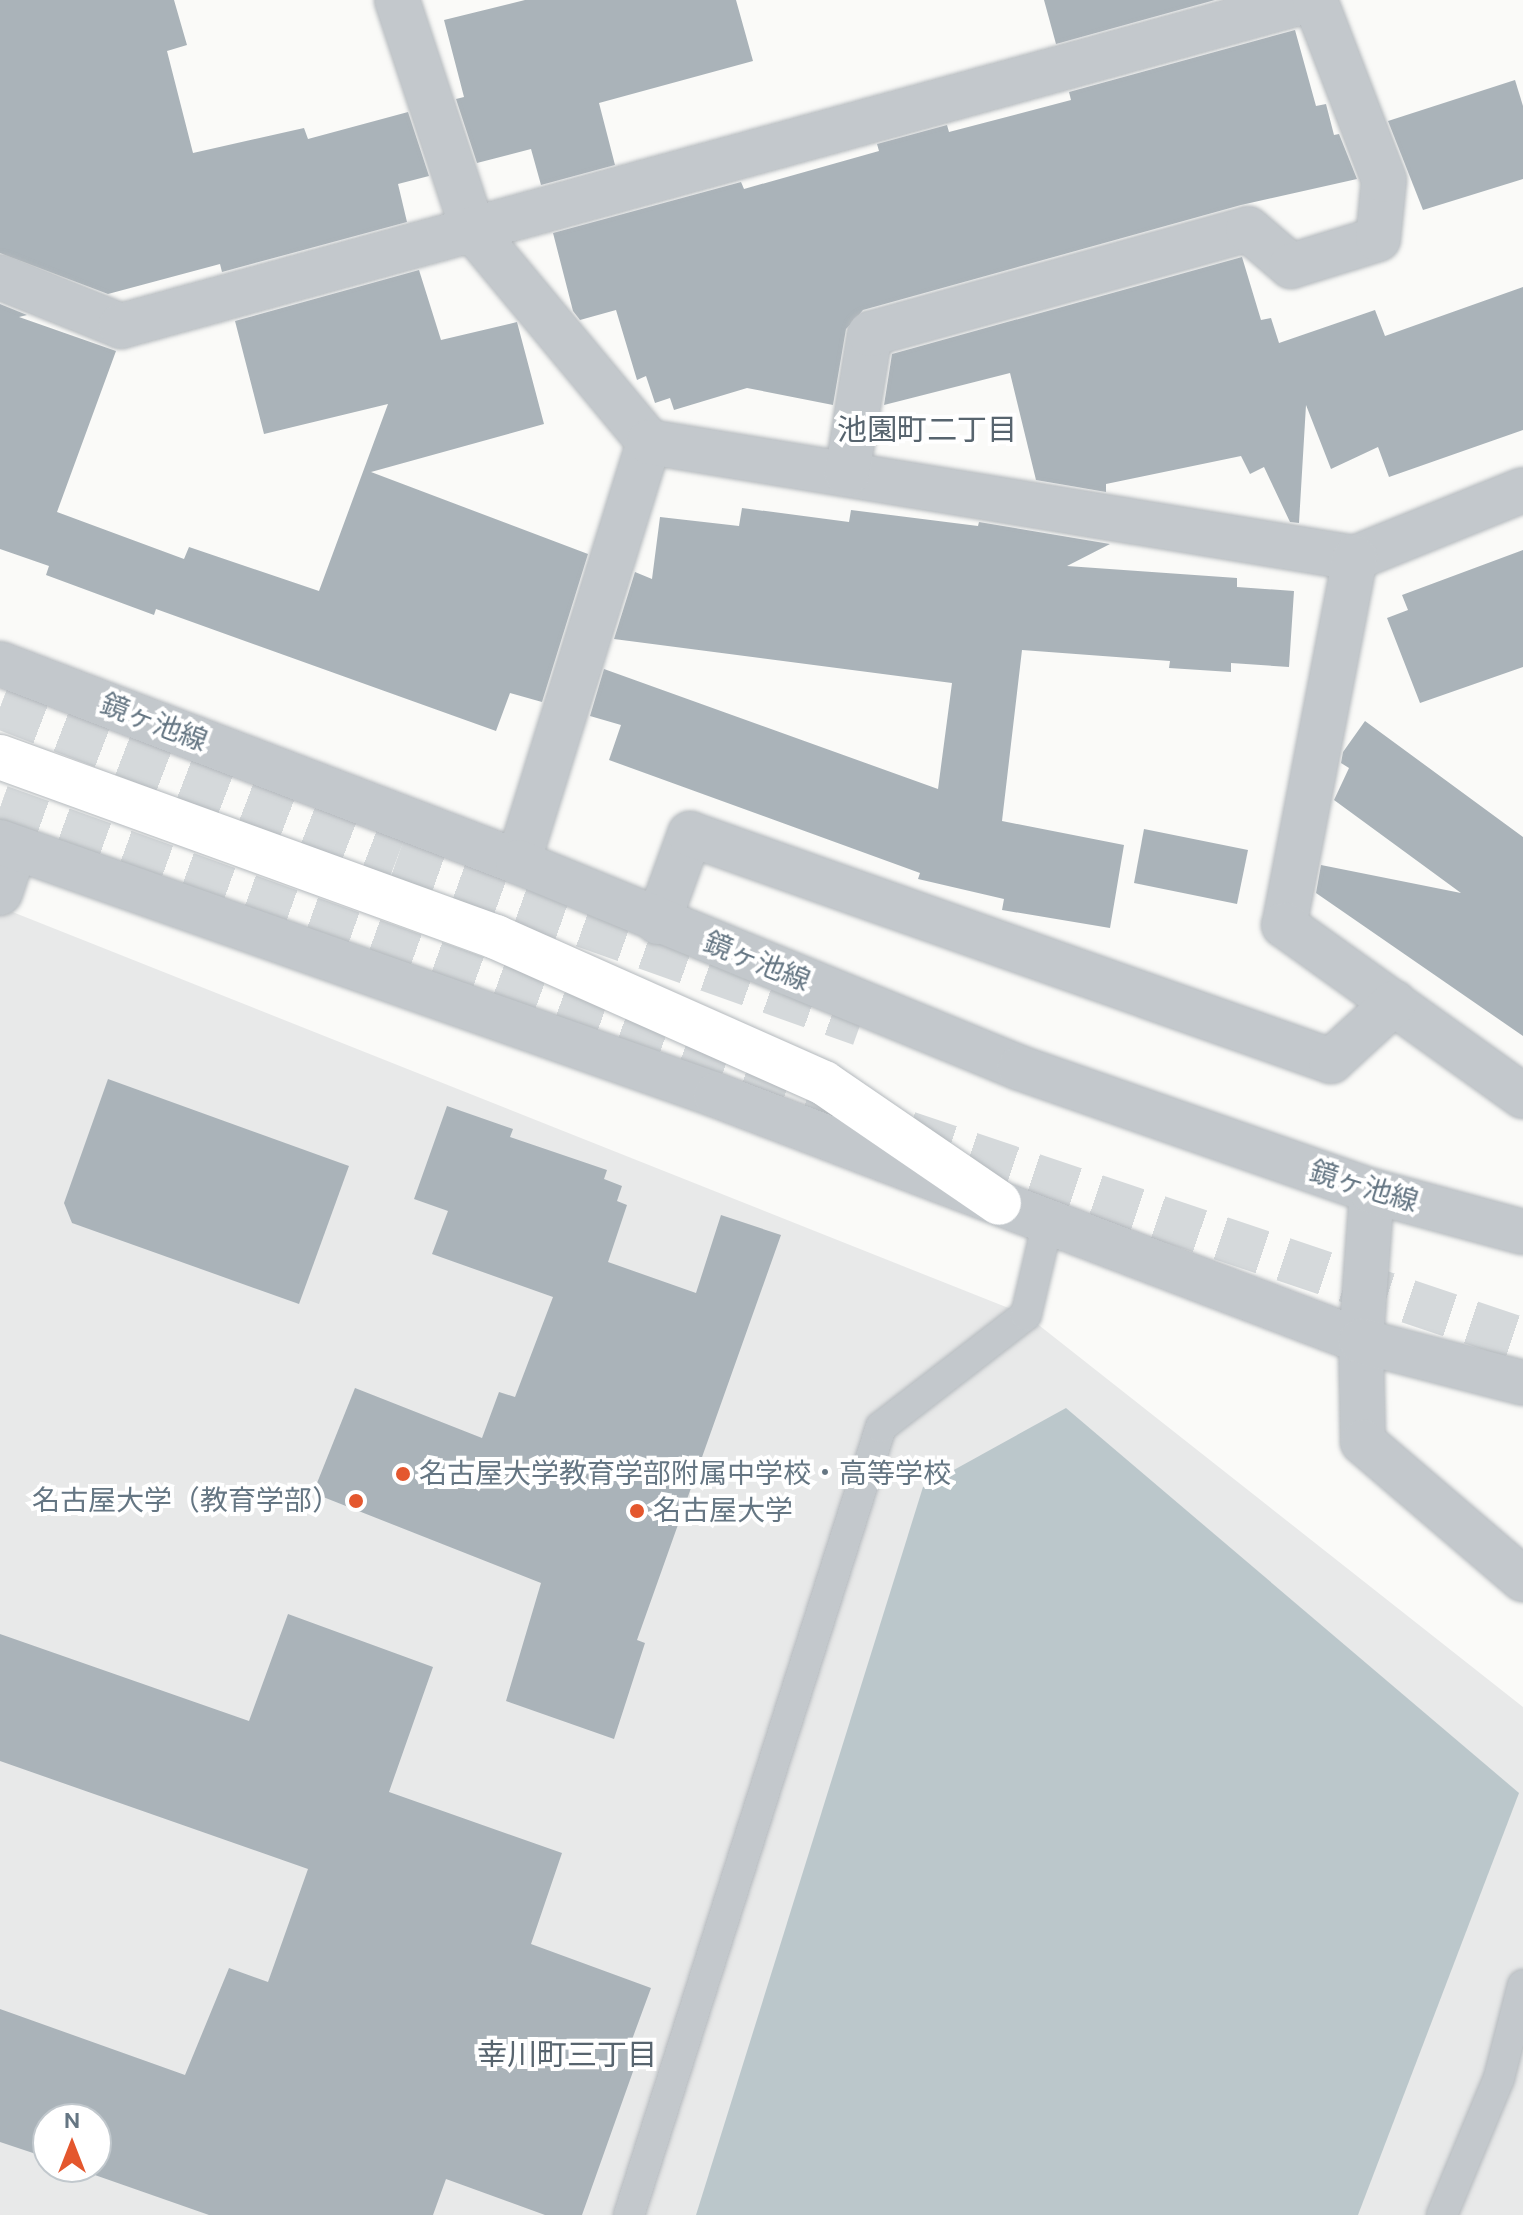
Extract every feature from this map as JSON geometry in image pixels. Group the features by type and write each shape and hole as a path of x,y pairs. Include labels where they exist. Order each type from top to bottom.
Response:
{"highway":[{"path":"13,764 496,937 809,1076 999,1203"}],"street":[{"path":"397,0 473,230 649,442 1355,558 1523,490"},
{"path":"0,277 121,326 1312,0 1384,180 1378,239 1291,266 1248,229 870,334 847,474"},
{"path":"518,862 649,442"},
{"path":"1355,558 1284,925 1523,1096"},
{"name":"鏡ヶ池線","path":"0,664 518,862 1020,1068 1372,1191 1523,1232"},
{"path":"658,922 690,834 1331,1061 1394,1003"},
{"path":"0,893 8,845 716,1095 1361,1341 1523,1383"},
{"path":"1372,1191 1361,1341 1363,1442 1523,1579"}],"lane":[{"path":"629,2215 881,1427 1026,1315 1048,1221"},
{"path":"1442,2215 1499,2078 1523,1985"}],"shaded area":[{"name":"名古屋大学","path":"0,907 1026,1315 1523,1707 1523,2215 0,2215"},
{"path":"1066,1408 1519,1793 1358,2215 696,2215 923,1487"}],"building":[{"path":"0,0 174,0 187,45 167,51 193,153 304,128 308,139 408,112 429,176 398,184 407,222 222,272 220,264 108,294 0,253"},
{"path":"525,0 736,0 753,61 599,103 615,165 541,185 531,149 477,163 456,99 464,97 444,20"},
{"path":"1044,0 1215,0 1056,44"},
{"path":"1295,30 1316,106 1326,104 1334,135 1339,134 1357,179 1241,205 863,310 846,329 833,405 747,388 674,410 670,398 655,403 646,376 637,380 616,310 580,320 573,311 553,233 741,182 744,189 879,151 877,144 947,125 949,132 1071,100 1069,92"},
{"path":"1515,80 1523,106 1523,179 1423,210 1388,121"},
{"path":"1242,257 1261,320 1271,318 1279,343 1375,310 1385,336 1523,287 1523,430 1389,477 1378,447 1331,469 1306,405 1299,523 1290,522 1264,467 1250,474 1241,456 1106,484 1106,492 1036,480 1010,373 884,405 892,354"},
{"path":"419,270 441,340 517,322 544,424 371,472 588,554 542,702 510,693 496,731 156,609 154,615 46,575 49,566 0,549 0,304 27,315 19,317 116,351 57,512 184,559 189,547 319,591 388,404 264,434 235,321"},
{"path":"742,508 849,522 851,510 978,526 979,522 1110,544 1067,566 1237,578 1237,587 1294,591 1289,667 1231,663 1231,672 1169,668 1170,661 1022,650 1002,821 1124,845 1110,928 1002,910 1004,899 918,879 920,873 609,760 621,725 590,716 604,669 938,789 952,683 614,639 635,572 652,579 660,517 739,526"},
{"path":"1523,550 1523,667 1420,703 1387,618 1408,610 1402,595"},
{"path":"1365,721 1523,837 1523,1036 1316,893 1321,865 1461,893 1334,800 1349,768 1341,763 1343,752"},
{"path":"1144,829 1248,850 1237,904 1134,883"},
{"path":"108,1079 349,1166 299,1304 72,1223 64,1203"},
{"path":"447,1106 513,1129 510,1137 607,1170 604,1179 622,1186 617,1201 627,1205 608,1262 696,1293 721,1215 781,1235 637,1640 645,1643 614,1739 506,1701 541,1583 313,1493 355,1388 482,1438 499,1392 515,1397 553,1297 432,1254 448,1211 414,1199"},
{"path":"288,1614 433,1667 389,1792 562,1853 531,1944 651,1988 630,2045 641,2049 582,2215 545,2215 446,2179 433,2215 209,2215 112,2181 112,2103 32,2103 32,2153 0,2142 0,2009 185,2075 229,1968 268,1982 308,1869 0,1761 0,1634 249,1721"}],"tunnel":[{"path":"0,707 397,859 861,1024"},
{"path":"0,807 831,1105"},
{"path":"908,1133 1523,1340"}],"place":[{"name":"名古屋大学教育学部附属中学校・高等学校","path":"403,1474"},
{"name":"名古屋大学（教育学部）","path":"356,1501"},
{"name":"名古屋大学","path":"637,1511"}],"district":[{"name":"池園町二丁目","path":"927,430"},
{"name":"幸川町三丁目","path":"567,2055"}]}
